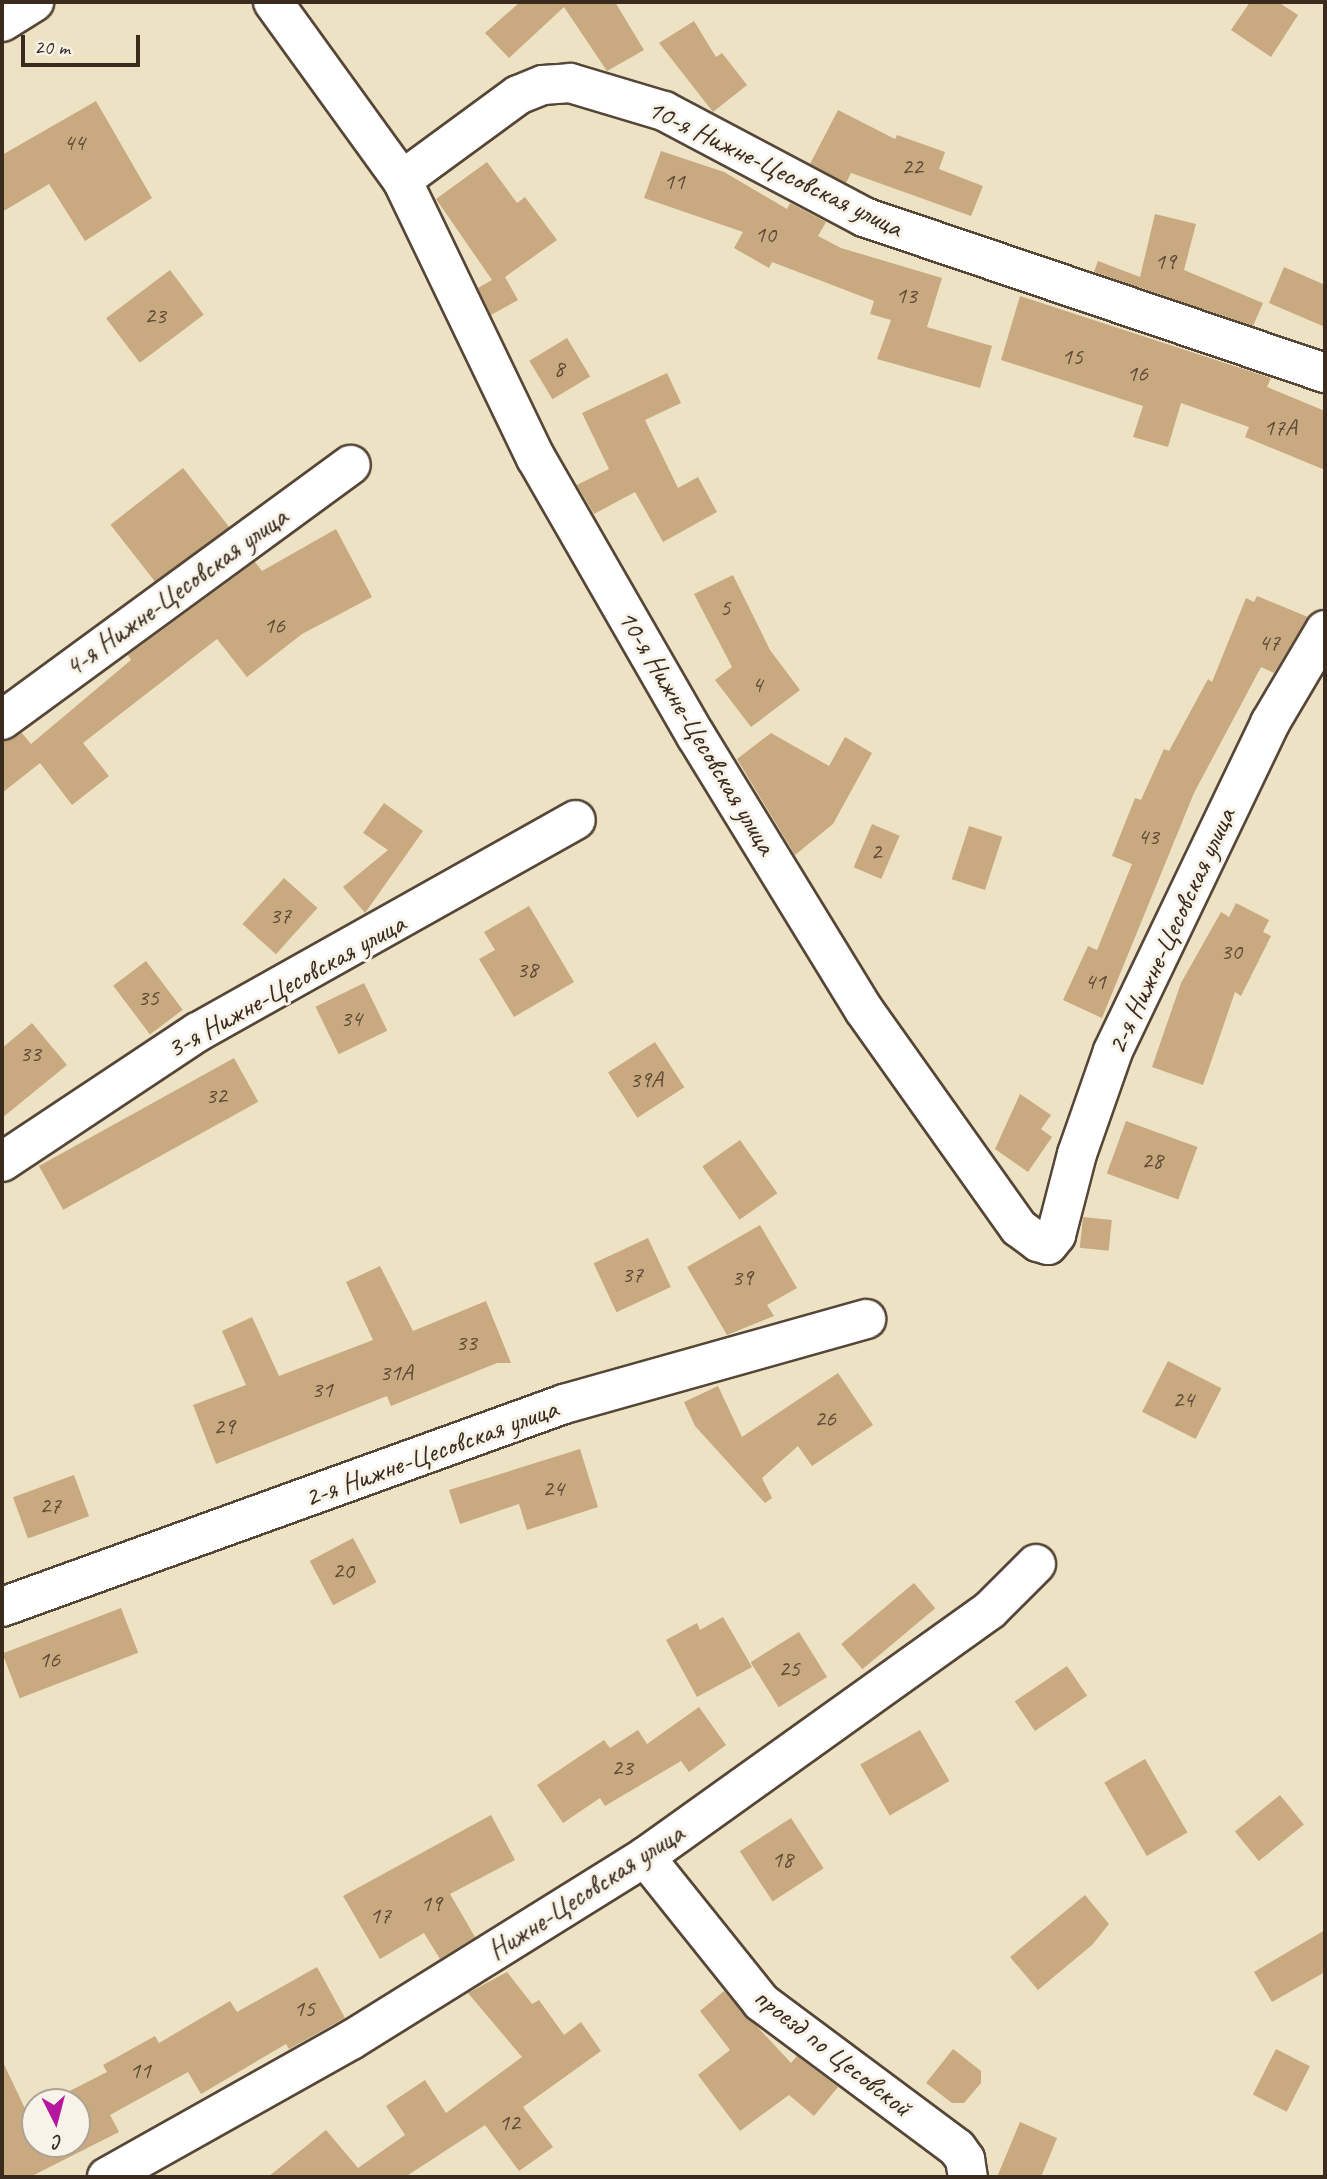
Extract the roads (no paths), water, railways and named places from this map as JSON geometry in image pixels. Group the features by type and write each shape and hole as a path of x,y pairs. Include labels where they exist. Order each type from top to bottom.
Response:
{"street":[{"path":"2,22 34,2"},
{"name":"10-я Нижне-Цесовская улица","path":"273,2 401,180 536,458 696,736 864,1010 1019,1228 1048,1245"},
{"name":"10-я Нижне-Цесовская улица","path":"401,180 518,95 544,85 570,83 664,111 864,217 1325,373"},
{"name":"4-я Нижне-Цесовская улица","path":"2,720 351,465"},
{"name":"2-я Нижне-Цесовская улица","path":"1048,1245 1056,1235 1077,1154 1112,1051 1270,723 1325,630"},
{"name":"3-я Нижне-Цесовская улица","path":"2,1161 198,1032 576,820"},
{"name":"2-я Нижне-Цесовская улица","path":"2,1607 564,1404 866,1319"},
{"name":"Нижне-Цесовская улица","path":"107,2177 351,2040 645,1857 990,1610 1036,1564"},
{"name":"проезд по Цесовской","path":"645,1857 761,2001 957,2148 965,2159 968,2177"}]}
